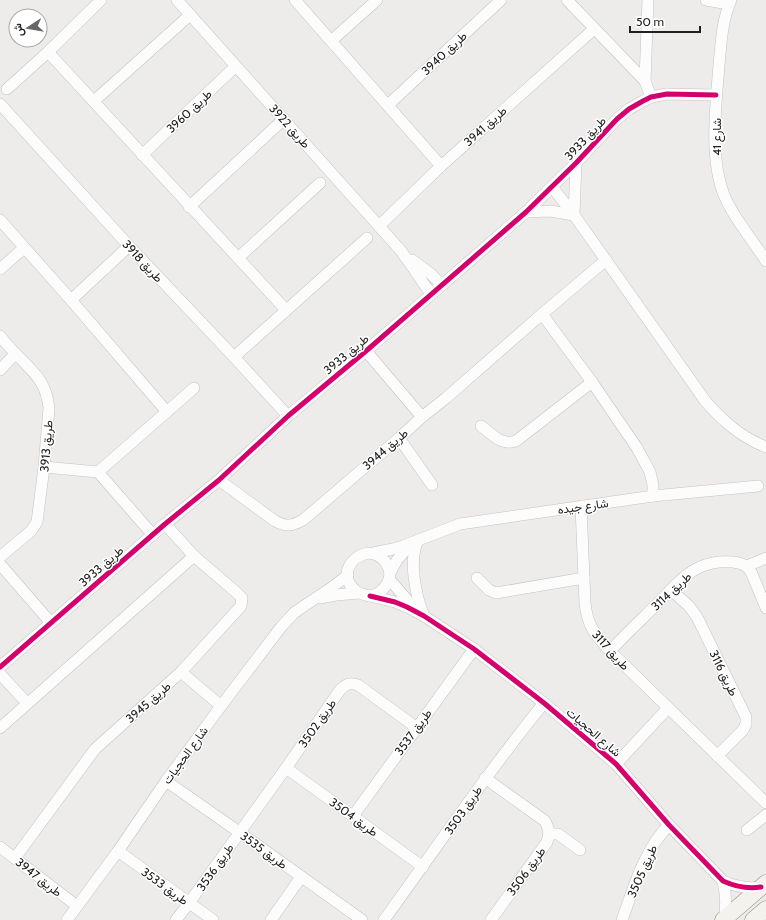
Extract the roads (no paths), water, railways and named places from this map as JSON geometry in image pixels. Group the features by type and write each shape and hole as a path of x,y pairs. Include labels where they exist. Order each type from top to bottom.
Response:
{"main road":[{"path":"724,919 763,885"},
{"path":"753,920 766,909"}],"street":[{"path":"7,89 48,52 101,0"},
{"name":"طريق 3922","path":"177,0 402,252 423,284 432,294"},
{"path":"295,0 441,166"},
{"path":"331,41 377,0"},
{"name":"طريق 3940","path":"388,105 501,0"},
{"path":"567,0 645,82 651,97"},
{"path":"645,82 648,0"},
{"path":"706,0 730,2"},
{"name":"شارع 41","path":"730,2 724,24 716,96 716,166 719,180 729,207 766,261"},
{"path":"94,101 190,15"},
{"name":"طريق 3941","path":"379,226 441,166 594,29"},
{"path":"48,52 286,310"},
{"name":"طريق 3960","path":"142,155 236,66"},
{"name":"طريق 3933","path":"0,667 165,524 219,480 288,416 366,351 526,212 576,163 617,119 630,109 651,97 667,94 716,96"},
{"name":"طريق 3918","path":"0,104 129,246 288,416"},
{"path":"189,206 284,120"},
{"name":"طريق 3933","path":"574,215 576,163"},
{"path":"238,258 320,183"},
{"path":"552,187 574,215 706,402 738,433 766,447"},
{"path":"526,212 550,211 574,215"},
{"path":"0,220 167,412"},
{"path":"234,357 367,238"},
{"path":"71,300 129,246"},
{"path":"0,269 24,248"},
{"name":"طريق 3922","path":"402,252 431,274 442,285"},
{"name":"طريق 3944","path":"219,480 275,521 289,525 296,524 303,520 606,260"},
{"path":"542,314 592,382 647,465 652,478 653,496"},
{"name":"طريق 3913","path":"0,336 42,383 48,398 49,408 38,516 34,526 27,534 0,558"},
{"path":"366,351 422,417"},
{"path":"0,370 15,354"},
{"path":"481,426 500,441 508,443 516,441 592,382"},
{"path":"98,472 194,388"},
{"path":"399,438 432,485"},
{"path":"44,467 98,472 153,535"},
{"name":"شارع جيده","path":"373,553 393,549 460,524 653,496 758,486"},
{"name":"طريق 3117","path":"581,506 585,603 588,621 592,630 597,638 610,651 766,803"},
{"name":"طريق 3945","path":"15,858 95,749 181,672 241,606 242,598 194,556 165,524"},
{"path":"415,541 414,580 421,614"},
{"name":"شارع جيده","path":"390,576 397,560 415,541"},
{"path":"364,595 380,592 387,584 390,576 389,568 383,558 373,553 362,554 353,560 348,570 351,586 364,595 395,602 421,614"},
{"path":"0,728 194,556"},
{"path":"766,558 747,566 752,574 766,608"},
{"name":"طريق 3114","path":"610,651 693,570 708,564 724,561 739,562 747,566"},
{"path":"0,564 51,623"},
{"name":"شارع الحجيات","path":"67,920 221,706 281,627 294,613 348,575"},
{"path":"390,576 421,614"},
{"path":"477,578 488,590 496,593 584,578"},
{"name":"طريق 3116","path":"671,590 689,606 697,617 746,717 746,724 743,730 717,756"},
{"name":"شارع الحجيات","path":"314,600 336,595 364,595"},
{"name":"شارع الحجيات","path":"421,614 474,648 544,702 616,764 669,825 723,881 741,888 751,888 763,885"},
{"name":"طريق 3537","path":"353,816 474,648"},
{"path":"181,672 221,706"},
{"path":"0,674 27,703"},
{"name":"طريق 3502","path":"239,832 286,768 340,690 346,685 352,683 358,685 417,728"},
{"name":"طريق 3503","path":"384,920 485,778 544,702"},
{"path":"616,764 668,708"},
{"name":"طريق 3504","path":"286,768 423,867"},
{"name":"طريق 3506","path":"485,778 545,821 550,835 547,842 491,920"},
{"name":"طريق 3535","path":"166,782 362,920"},
{"path":"747,830 766,815"},
{"name":"طريق 3505","path":"622,920 640,871 649,852 656,840 669,825"},
{"name":"طريق 3536","path":"176,920 239,832"},
{"path":"550,835 558,834 580,850"},
{"name":"طريق 3947","path":"0,847 77,906"},
{"name":"طريق 3533","path":"118,851 212,920"},
{"path":"271,920 301,877"},
{"path":"723,881 726,893 724,919"}]}
